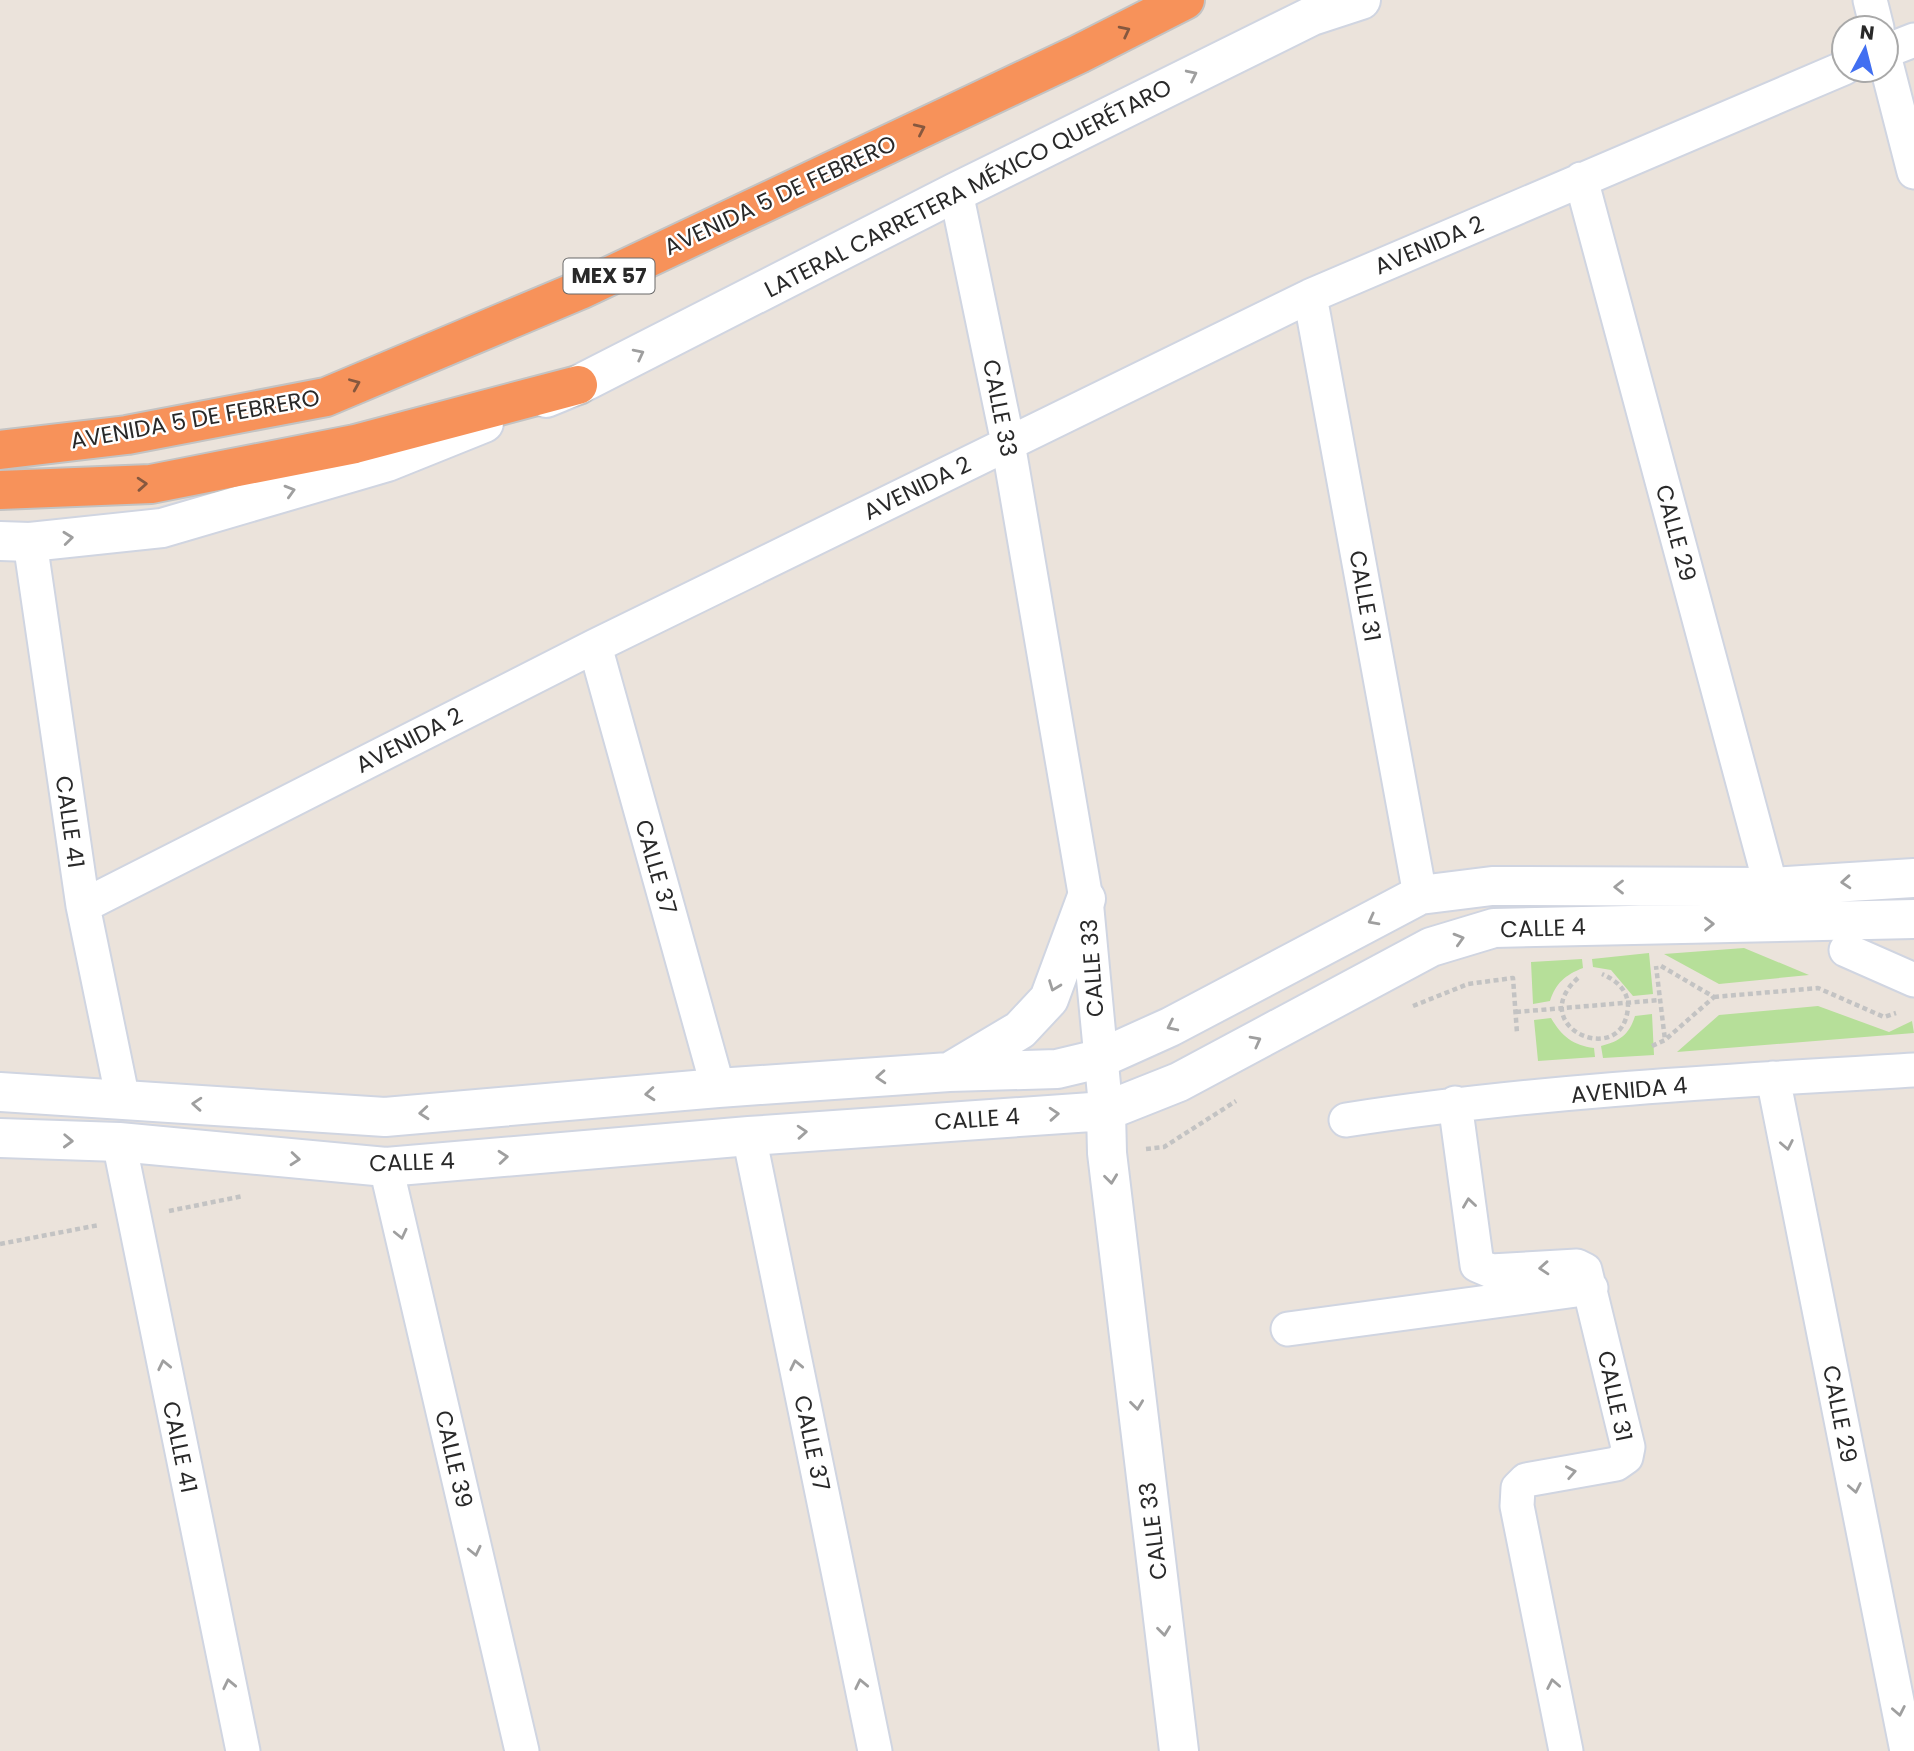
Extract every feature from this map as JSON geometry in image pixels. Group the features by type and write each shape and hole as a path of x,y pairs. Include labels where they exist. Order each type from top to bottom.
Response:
{"highway":[{"name":"AVENIDA 5 DE FEBRERO","path":"0,450 127,435 326,397 580,289 1079,54 1185,0"},
{"path":"0,490 151,484 355,444 578,385"}],"main road":[{"name":"LATERAL CARRETERA MÉXICO QUERÉTARO","path":"15,542 162,528 387,463 578,385 956,192 1312,16 1361,0"},
{"name":"CALLE 4","path":"0,1092 385,1117 718,1088 949,1072 1056,1069 1100,1059 1170,1027 1420,895 1492,886 1771,887 1914,878"},
{"path":"949,1072 1020,1030 1049,999 1086,900"},
{"name":"CALLE 4","path":"0,1138 119,1142 386,1167 749,1136 1105,1111 1179,1082 1431,947 1494,928 1914,919"},
{"name":"CALLE 33","path":"1105,1111 1107,1153 1179,1751"}],"street":[{"name":"AVENIDA 2","path":"83,906 594,646 1310,296 1830,74"},
{"path":"1891,84 1914,172"},
{"name":"CALLE 29","path":"1581,179 1771,887"},
{"name":"CALLE 33","path":"956,192 1008,443 1086,900 1105,1111"},
{"name":"CALLE 31","path":"1310,296 1420,895"},
{"name":"CALLE 41","path":"15,542 83,906 123,1100"},
{"name":"CALLE 37","path":"594,646 718,1088"},
{"path":"1846,950 1908,993"},
{"name":"AVENIDA 4","path":"1346,1120 1455,1103 1773,1078 1914,1070"},
{"name":"CALLE 29","path":"1773,1078 1907,1751"},
{"path":"1288,1329 1591,1288 1588,1274 1577,1266 1492,1271 1477,1265 1455,1103"},
{"name":"CALLE 37","path":"749,1136 874,1751"},
{"name":"CALLE 41","path":"119,1142 243,1751"},
{"name":"CALLE 39","path":"386,1167 522,1751"},
{"name":"CALLE 31","path":"1566,1751 1516,1497 1518,1488 1526,1480 1616,1464 1626,1457 1628,1447 1591,1288"}],"path":[{"path":"1665,1040 1656,963 1714,997 1818,988 1884,1017 1896,1013 1908,993"},
{"path":"1578,978 1568,987 1562,1008 1573,1031 1587,1039 1602,1040 1617,1032 1626,1019 1628,1003 1623,989 1602,974"},
{"path":"1404,1010 1468,984 1513,978 1517,1033"},
{"path":"1640,1052 1665,1040 1714,997"},
{"path":"1516,1012 1660,1000"},
{"path":"1107,1153 1164,1147 1242,1097"},
{"path":"0,1244 253,1194"}],"green space":[{"path":"1744,948 1809,975 1719,984 1664,954"},
{"path":"1649,953 1653,994 1633,996 1611,970 1593,967 1592,959"},
{"path":"1582,959 1583,968 1562,980 1550,1001 1533,1004 1531,962"},
{"path":"1818,1006 1889,1032 1912,1021 1914,1033 1677,1052 1719,1015"},
{"path":"1652,1014 1654,1055 1603,1058 1601,1046 1623,1036 1635,1016"},
{"path":"1551,1018 1569,1039 1594,1048 1595,1057 1538,1061 1534,1020"}]}
